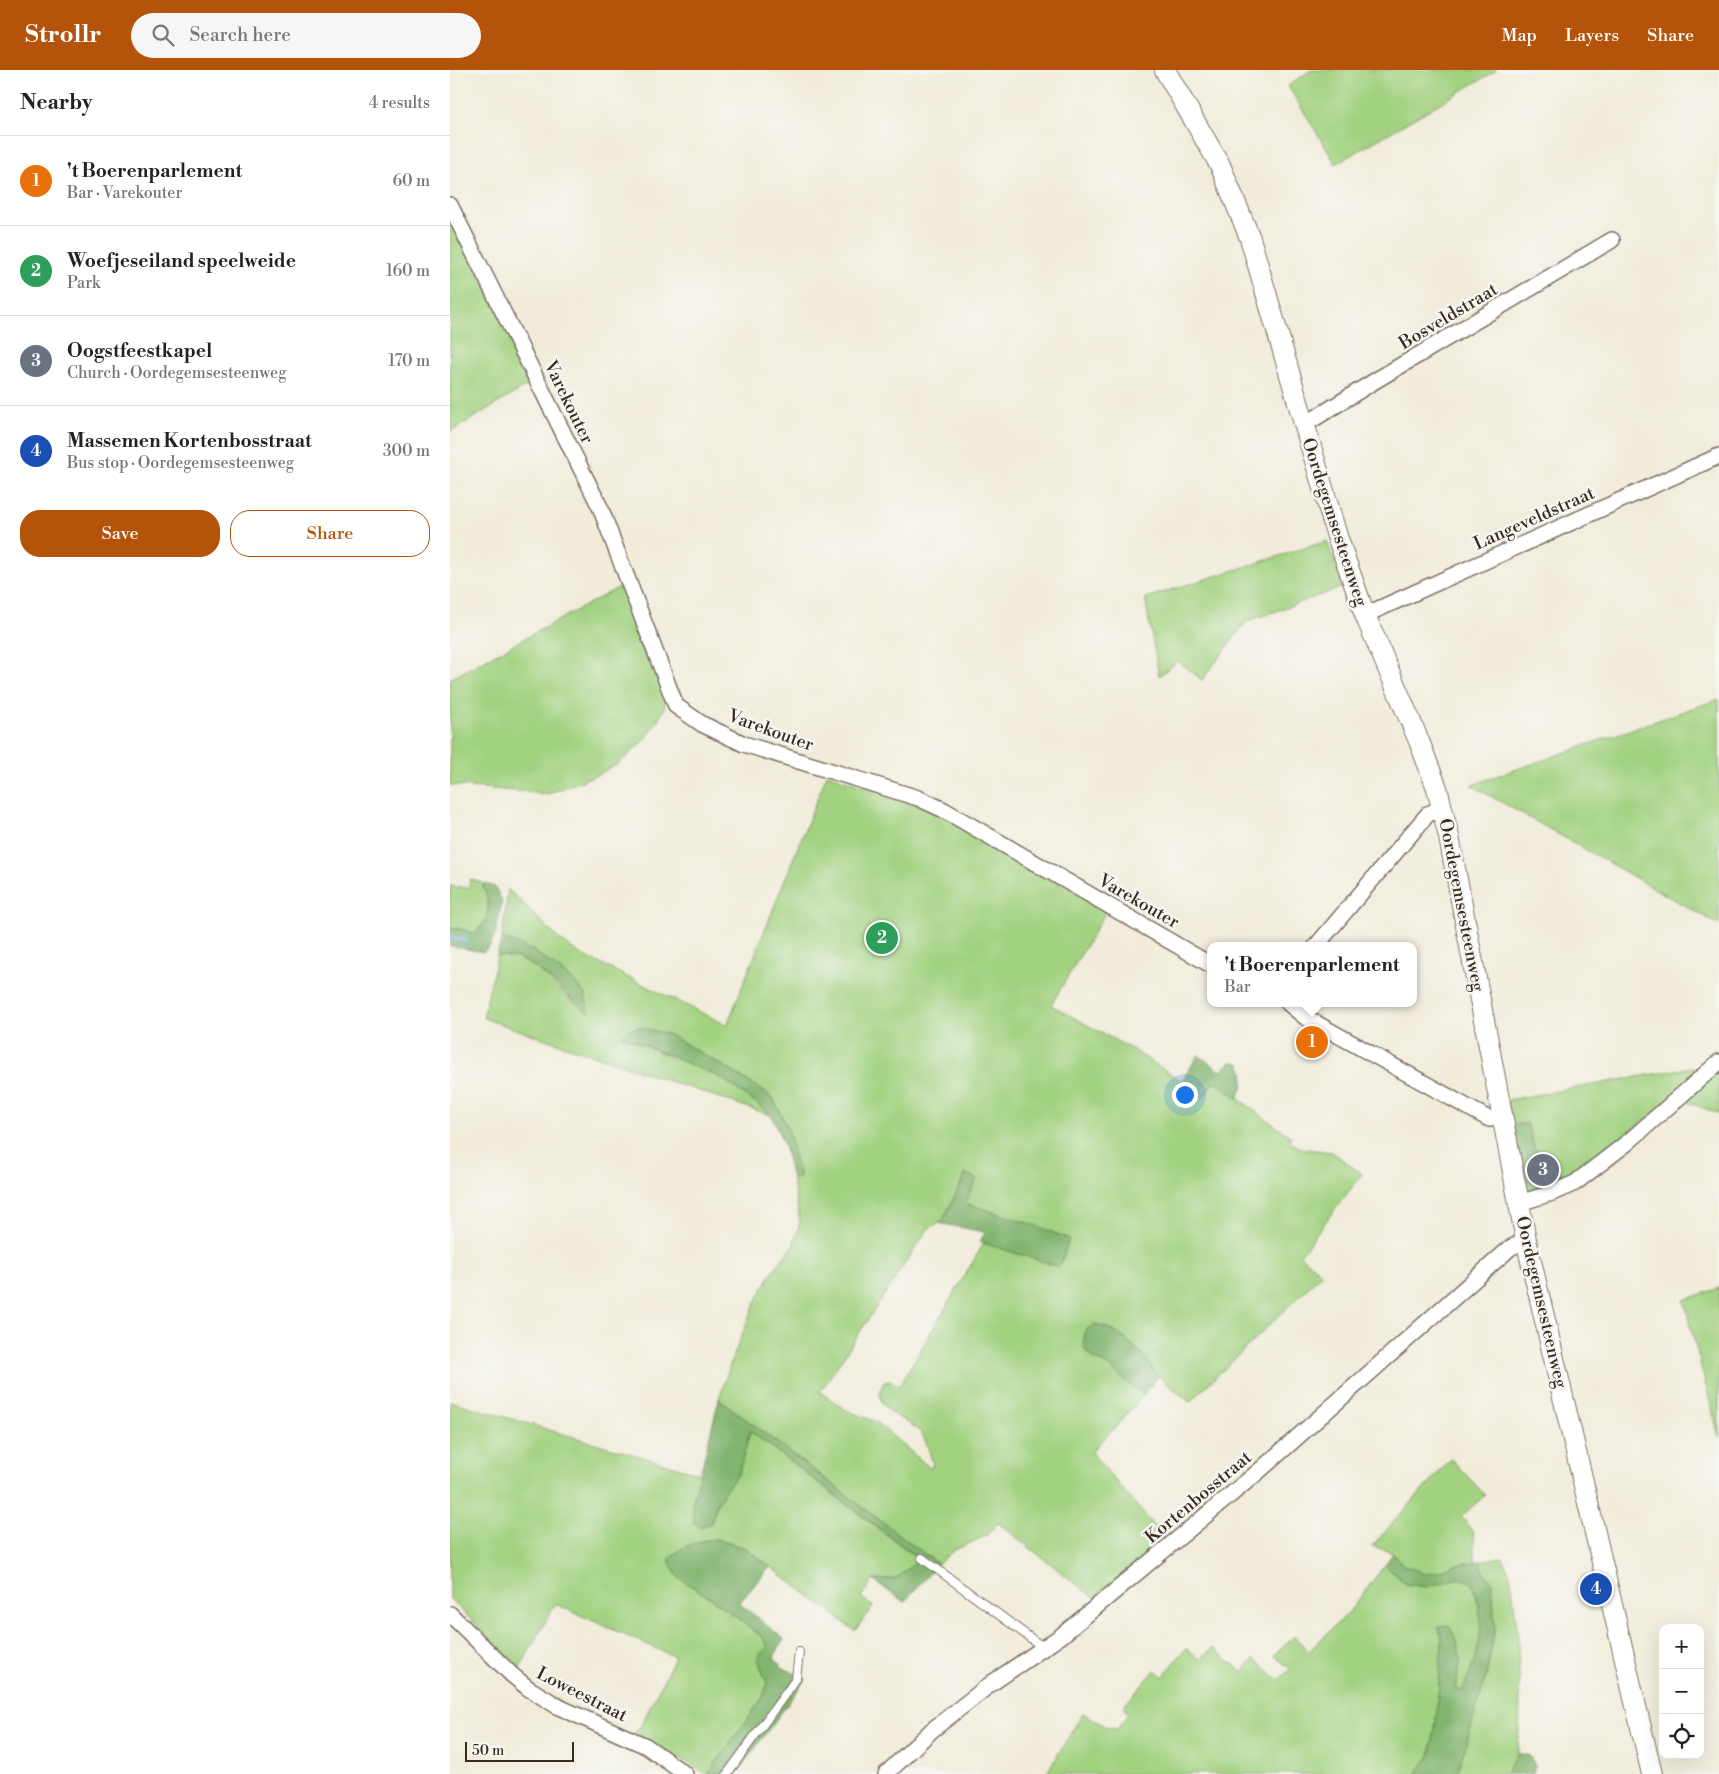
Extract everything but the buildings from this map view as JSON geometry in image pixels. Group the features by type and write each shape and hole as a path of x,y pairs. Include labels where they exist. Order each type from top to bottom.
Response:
{"street":[{"name":"Oordegemsesteenweg","path":"1165,70 1220,165 1250,238 1337,536 1365,615 1437,788 1449,837 1526,1240 1652,1774"},
{"name":"Varekouter","path":"450,205 600,507 676,706 702,724 744,744 909,796 944,810 1207,963"},
{"name":"Bosveldstraat","path":"1304,425 1372,382 1612,240"},
{"name":"Langeveldstraat","path":"1365,615 1719,456"},
{"path":"1319,942 1428,814 1442,808"},
{"path":"1293,1007 1305,1016 1489,1119 1503,1118"},
{"path":"1519,1203 1552,1194 1575,1183 1627,1143 1719,1062"},
{"name":"Kortenbosstraat","path":"886,1774 932,1730 992,1683 1061,1636 1258,1472 1510,1248 1526,1240"},
{"name":"Loweestraat","path":"450,1614 512,1675 528,1688 559,1707 646,1746 685,1774"}],"lane":[{"path":"922,1558 1044,1648"},
{"path":"727,1774 796,1679 800,1652"}],"green space":[{"path":"1311,70 1497,70 1336,164 1288,86"},
{"path":"450,215 533,382 450,432"},
{"path":"1327,541 1343,587 1246,622 1202,680 1178,661 1159,676 1145,598"},
{"path":"625,584 666,696 664,710 648,736 620,763 599,774 548,794 450,785 450,679"},
{"path":"1719,699 1719,925 1471,785"},
{"path":"827,774 932,809 1107,910 1051,1005 1133,1050 1182,1081 1186,1089 1203,1098 1214,1081 1291,1137 1289,1141 1300,1148 1332,1152 1362,1174 1300,1255 1322,1274 1190,1402 1158,1376 1147,1360 1127,1340 1107,1327 1094,1324 1084,1338 1085,1350 1092,1358 1109,1366 1124,1381 1144,1394 1115,1428 1091,1452 1165,1539 1094,1598 998,1523 986,1536 954,1550 938,1564 719,1399 731,1362 755,1303 772,1272 793,1246 800,1222 792,1178 800,1178 788,1129 773,1098 737,1074 670,1035 622,1035 725,1080 746,1094 770,1115 483,1018 497,956 519,958 539,970 574,1003 534,951 502,938 508,889 560,940 582,955 727,1025","holes":["966,1173 964,1203 1037,1226 1069,1239 1060,1267 984,1243 899,1386 891,1381 884,1382 880,1392 881,1400 891,1412 920,1432 933,1464 930,1468 876,1422 846,1410 820,1392 928,1229 943,1220"]},
{"path":"470,879 486,884 482,886 488,905 483,924 474,933 450,928 450,886 469,888"},
{"path":"486,884 495,887 502,901 496,933 490,946 483,952 450,946 450,928 474,933 483,924 488,911 487,898 482,886"},
{"path":"502,938 534,951 572,979 585,994 589,1013 530,964 518,958 497,956"},
{"path":"640,1027 670,1035 737,1074 773,1098 788,1129 800,1178 792,1178 784,1145 773,1118 755,1102 719,1077 622,1035 627,1030"},
{"path":"1198,1055 1221,1071 1231,1062 1240,1063 1244,1081 1238,1098 1214,1081 1203,1098 1196,1096 1188,1090 1182,1081"},
{"path":"1693,1067 1697,1078 1581,1171 1566,1179 1546,1156 1535,1149 1527,1123 1510,1125 1507,1100"},
{"path":"1719,1069 1719,1114 1682,1100"},
{"path":"1527,1123 1535,1149 1546,1156 1566,1179 1547,1189 1530,1193 1526,1189 1510,1125"},
{"path":"966,1173 977,1179 965,1203 1037,1226 1069,1239 1060,1267 980,1242 985,1232 938,1223 943,1220"},
{"path":"1719,1288 1719,1437 1684,1300"},
{"path":"1094,1324 1123,1337 1139,1351 1152,1367 1158,1376 1144,1394 1124,1381 1109,1366 1092,1358 1085,1350 1084,1338 1086,1330"},
{"path":"719,1399 938,1564 904,1602 873,1580 895,1579 920,1559 750,1431 739,1473 725,1490 716,1506 711,1523 701,1527 694,1523 692,1508 694,1495"},
{"path":"450,1401 701,1474 693,1497 711,1523 716,1506 725,1490 739,1473 750,1431 920,1560 895,1579 873,1580 861,1597 873,1606 855,1631 746,1548 716,1539 700,1541 679,1578 712,1599 761,1636 768,1646 760,1666 767,1683 763,1697 707,1774 634,1735 641,1725 675,1657 555,1604 520,1668 450,1599"},
{"path":"1451,1459 1485,1495 1461,1517 1473,1531 1476,1562 1455,1565 1426,1574 1403,1565 1393,1553 1372,1546"},
{"path":"716,1539 746,1548 770,1567 739,1603 784,1639 774,1657 782,1667 806,1679 736,1774 708,1774 763,1697 767,1683 757,1657 768,1646 761,1636 712,1599 679,1578 670,1563 670,1557 681,1549 697,1542"},
{"path":"1393,1553 1403,1565 1426,1574 1455,1565 1481,1561 1483,1571 1492,1581 1495,1627 1486,1677 1457,1774 1416,1774 1430,1756 1436,1722 1442,1641 1439,1627 1449,1625 1457,1642 1460,1663 1455,1689 1462,1691 1480,1638 1481,1625 1477,1598 1472,1582 1459,1578 1425,1587 1406,1584 1385,1565"},
{"path":"1502,1557 1509,1571 1512,1585 1518,1639 1520,1709 1518,1753 1507,1774 1457,1774 1486,1677 1495,1628 1492,1581 1483,1571 1481,1561"},
{"path":"1385,1565 1406,1584 1425,1587 1459,1578 1472,1582 1480,1612 1480,1643 1463,1691 1455,1689 1461,1658 1439,1627 1442,1641 1436,1722 1430,1756 1416,1774 1046,1774 1083,1713 1106,1727 1117,1729 1128,1714 1123,1707 1155,1670 1163,1677 1186,1648 1200,1659 1213,1648 1243,1672 1254,1659 1279,1680 1291,1669 1274,1656 1294,1636 1309,1651 1349,1612"},
{"path":"1518,1753 1530,1756 1535,1766 1533,1774 1507,1774"}],"waterway":[{"path":"450,938 466,940"}],"place":[{"name":"Woefjeseiland speelweide","path":"882,938"},
{"name":"'t Boerenparlement","path":"1312,1042"},
{"name":"Oogstfeestkapel","path":"1543,1170"},
{"name":"Massemen Kortenbosstraat","path":"1596,1589"}]}
